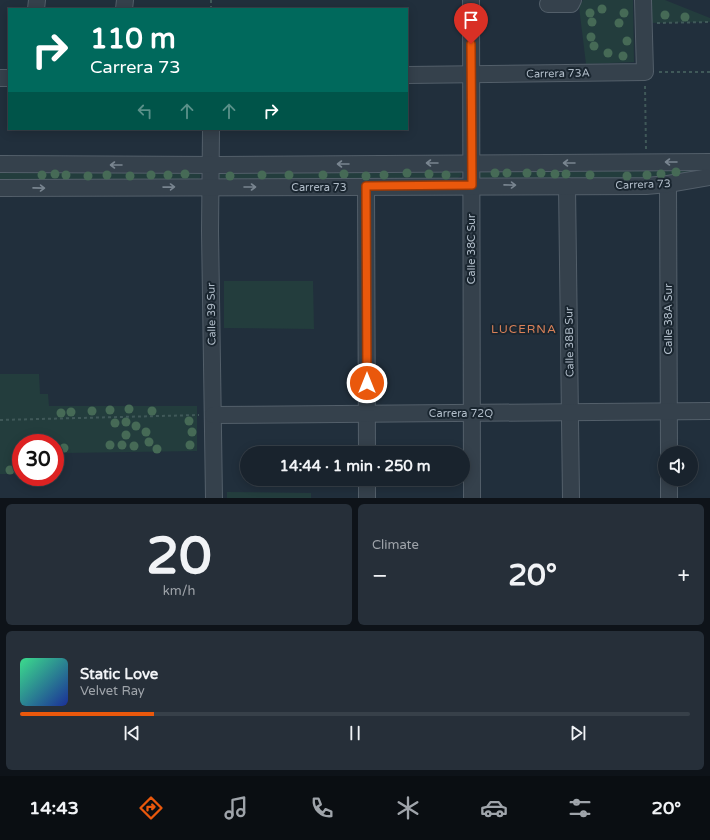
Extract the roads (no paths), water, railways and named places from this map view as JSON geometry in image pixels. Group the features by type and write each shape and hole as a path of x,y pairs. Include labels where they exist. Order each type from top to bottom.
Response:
{"street":[{"name":"Calle 38C Sur","path":"471,0 472,498"},
{"path":"548,4 571,4 574,0"},
{"name":"Carrera 73A","path":"408,75 644,72 643,0"},
{"name":"Calle 39 Sur","path":"212,130 211,188 214,498"},
{"name":"Carrera 73","path":"0,164 211,165 710,162"},
{"name":"Carrera 73","path":"0,188 211,188 472,185 567,186 668,184 710,177"},
{"name":"Calle 38A Sur","path":"668,184 669,446"},
{"path":"366,186 367,446"},
{"name":"Calle 38B Sur","path":"567,186 570,498"},
{"name":"Carrera 72Q","path":"213,415 710,412"},
{"path":"367,486 367,498"},
{"path":"669,486 669,498"}],"district":[{"name":"LUCERNA","path":"524,329"}]}
